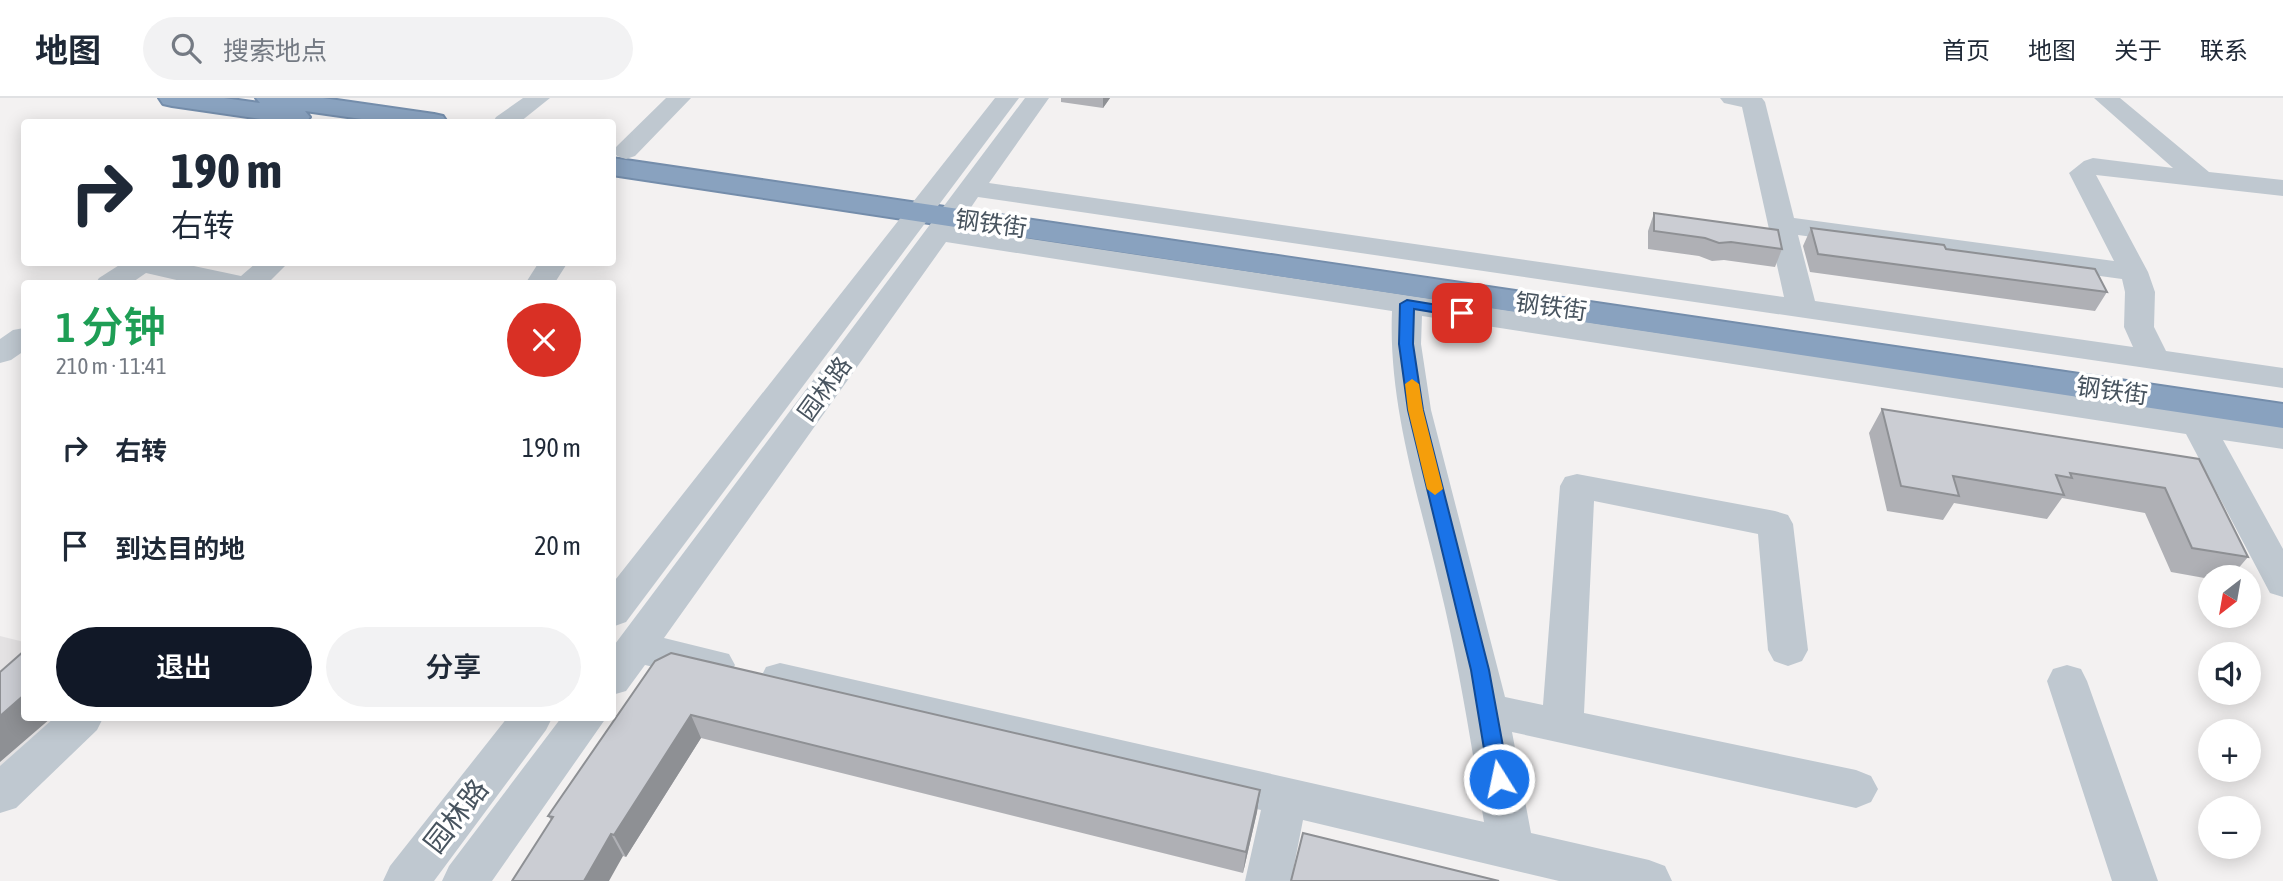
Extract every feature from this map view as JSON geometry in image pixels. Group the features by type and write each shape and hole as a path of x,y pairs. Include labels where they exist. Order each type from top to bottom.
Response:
{"highway":[{"path":"172,98 310,119"},
{"path":"269,98 413,119"},
{"name":"钢铁街","path":"617,162 2283,395"},
{"name":"钢铁街","path":"945,208 2192,413 2283,416"}],"street":[{"path":"509,119 538,98"},
{"path":"617,162 679,98"},
{"name":"园林路","path":"624,663 945,208 1007,98"},
{"name":"园林路","path":"616,605 1037,98"},
{"path":"1732,98 1753,102 1802,309"},
{"path":"2106,98 2202,179"},
{"path":"2155,360 2139,327 2140,292 2134,272 2082,173 2093,166 2283,188"},
{"path":"945,208 1407,304 2192,413 2283,438"},
{"path":"945,208 1802,309 2283,378"},
{"path":"1783,225 2134,272"},
{"path":"115,280 138,266"},
{"path":"151,266 219,280"},
{"path":"255,280 270,266"},
{"path":"1407,304 1406,344 1415,410 1480,670 1511,849"},
{"path":"0,353 21,339"},
{"path":"2192,413 2283,583"},
{"path":"1562,726 1577,486 1775,524 1788,650"},
{"path":"624,663 1286,796 1649,881"},
{"path":"2067,681 2135,881"},
{"path":"1487,710 1856,789"},
{"path":"0,794 79,721"},
{"name":"园林路","path":"406,881 529,721"},
{"name":"园林路","path":"465,881 582,721"},
{"path":"1268,881 1286,796"}],"shaded area":[{"path":"0,636 21,641 21,721 60,721 0,776"}],"building":[{"path":"1654,213 1778,230 1782,249 1731,242 1719,243 1705,238 1654,231"},
{"path":"1811,228 1944,245 1946,249 2095,269 2107,292 1818,254"},
{"path":"1882,409 2199,459 2248,557 2192,548 2165,488 2070,473 2072,478 2056,475 2064,495 1953,476 1959,496 1901,486"},
{"path":"671,653 1260,790 1246,852 691,715 614,835 611,834 584,881 512,881 553,817 548,816 655,661"},
{"path":"21,654 21,698 0,716 0,672"},
{"path":"1303,833 1499,881 1291,881"}],"slow traffic":[{"path":"1412,384 1415,410 1435,489"}],"route":[{"path":"1462,313 1407,304 1406,344 1415,410 1480,670 1499,779"}]}
